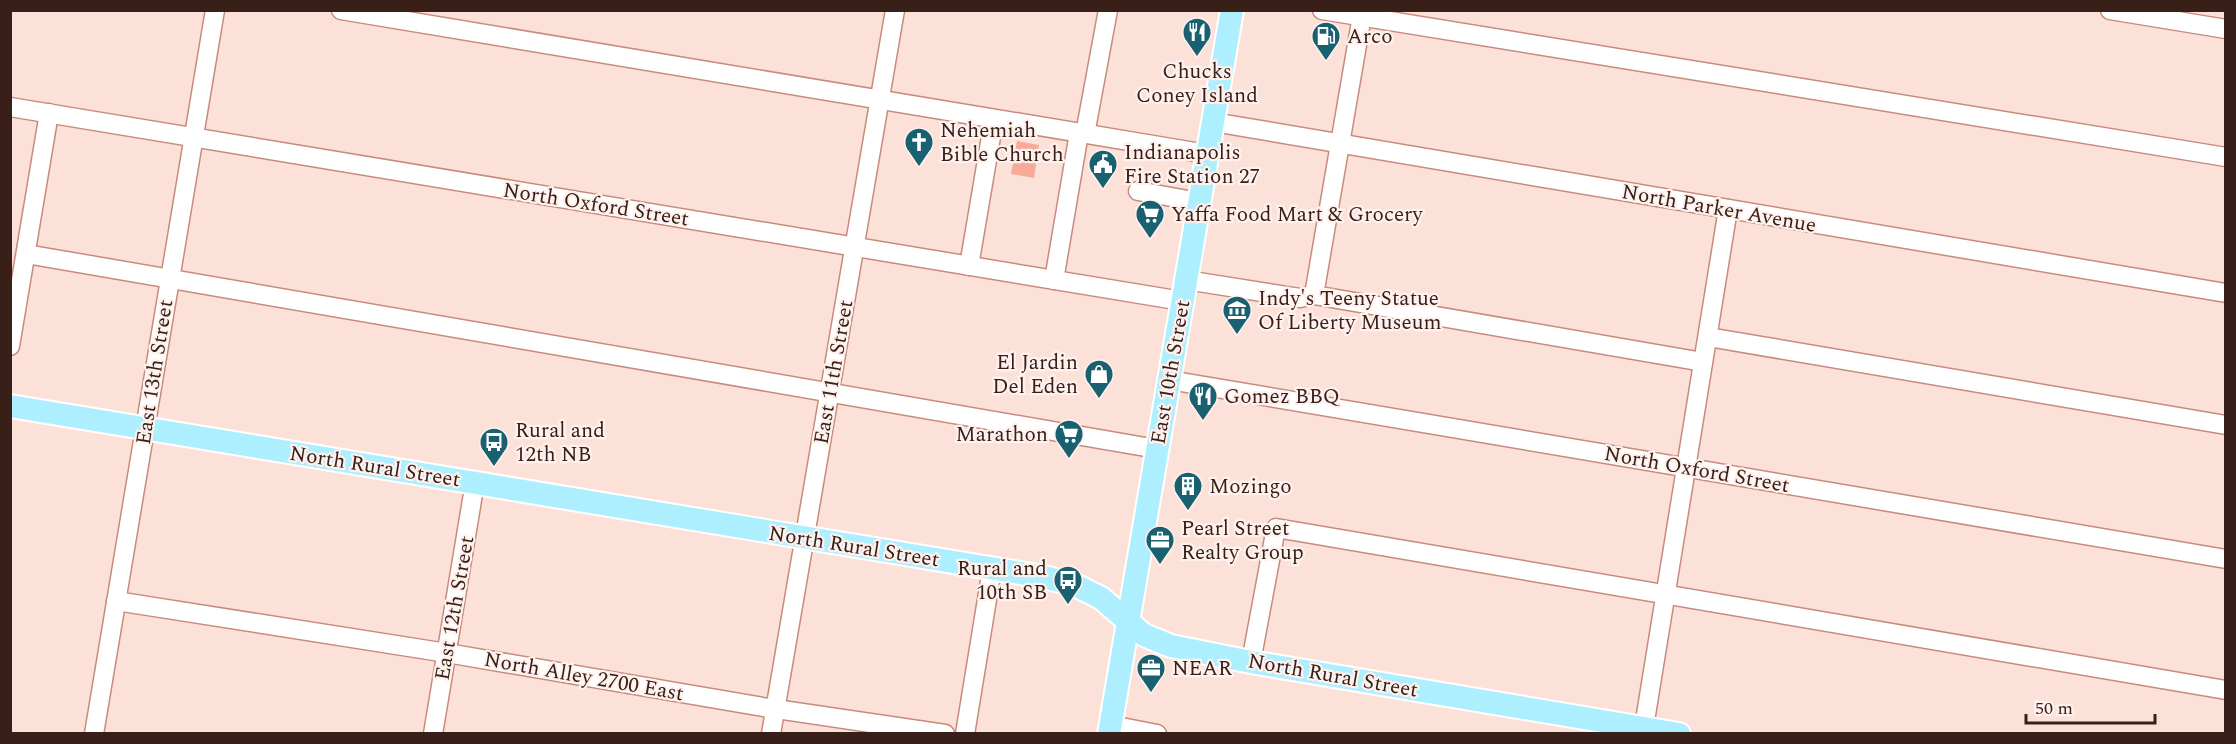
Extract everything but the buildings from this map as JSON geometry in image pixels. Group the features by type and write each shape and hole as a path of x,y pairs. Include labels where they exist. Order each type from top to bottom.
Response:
{"main road":[{"name":"East 10th Street","path":"1110,729 1232,10"},
{"name":"North Rural Street","path":"10,406 1044,577 1082,588 1101,598 1144,635 1171,646 1251,662 1679,734"}],"street":[{"name":"East 13th Street","path":"94,734 215,10"},
{"path":"341,10 1207,154"},
{"name":"East 11th Street","path":"771,734 895,10"},
{"path":"1054,280 1108,10"},
{"path":"1322,10 1363,14 2226,157"},
{"path":"2110,10 2226,29"},
{"path":"1314,295 1363,14"},
{"name":"North Oxford Street","path":"10,107 1054,280 1300,298 1314,295 1703,362"},
{"path":"10,346 49,113"},
{"path":"969,266 994,119"},
{"name":"North Parker Avenue","path":"1213,122 2226,293"},
{"path":"1138,191 1199,202"},
{"path":"1633,728 1666,594 1728,209"},
{"path":"26,254 1157,449"},
{"path":"1707,337 2226,425"},
{"name":"North Oxford Street","path":"1169,380 2226,559"},
{"name":"East 12th Street","path":"433,734 475,482"},
{"path":"1251,662 1276,528 2226,690"},
{"path":"965,734 992,569"},
{"name":"North Alley 2700 East","path":"116,601 447,653 776,709 945,734"},
{"path":"1110,729 1158,734"}],"shaded area":[{"path":"1017,141 1039,145 1034,178 1011,174"}],"place":[{"name":"Chucks Coney Island","path":"1197,58"},
{"name":"Arco","path":"1326,62"},
{"name":"Nehemiah Bible Church","path":"919,168"},
{"name":"Indianapolis Fire Station 27","path":"1103,190"},
{"name":"Yaffa Food Mart & Grocery","path":"1150,240"},
{"name":"Indy's Teeny Statue Of Liberty Museum","path":"1237,336"},
{"name":"El Jardin Del Eden","path":"1099,400"},
{"name":"Gomez BBQ","path":"1203,422"},
{"name":"Marathon","path":"1069,460"},
{"name":"Rural and 12th NB","path":"494,468"},
{"name":"Mozingo","path":"1188,512"},
{"name":"Pearl Street Realty Group","path":"1160,566"},
{"name":"Rural and 10th SB","path":"1068,606"},
{"name":"NEAR","path":"1151,694"}]}
